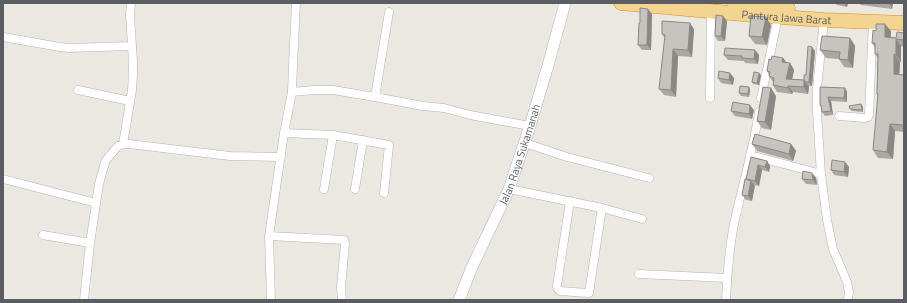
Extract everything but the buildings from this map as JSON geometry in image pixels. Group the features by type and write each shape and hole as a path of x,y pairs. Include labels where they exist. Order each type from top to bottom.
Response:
{"highway":[{"name":"Pantura Jawa Barat","path":"621,3 711,12 780,9 824,20 904,23"},
{"path":"734,3 780,9 904,15"}],"street":[{"path":"123,144 133,75 130,3"},
{"path":"271,300 269,236 280,157 292,92 292,65 296,3"},
{"name":"Jalan Raya Sukamanah","path":"459,300 472,267 509,189 550,62 566,3"},
{"path":"726,300 727,278 733,231 756,132 780,9"},
{"path":"375,97 389,12"},
{"path":"710,98 711,12"},
{"path":"824,20 817,88 821,174 827,220 833,249 847,282 849,292 848,300"},
{"path":"839,116 866,118 869,115 874,21"},
{"path":"3,37 69,48 132,46"},
{"path":"78,90 130,101"},
{"path":"292,92 333,90 423,106 444,108 470,115 530,126"},
{"path":"284,133 333,135 389,145 384,193"},
{"path":"324,189 333,135"},
{"path":"355,189 364,140"},
{"path":"525,143 567,158 649,178"},
{"path":"84,300 90,243 99,184 106,160 118,146 123,144 230,156 280,157"},
{"path":"750,155 821,174"},
{"path":"3,179 96,203"},
{"path":"509,189 602,208 642,219"},
{"path":"570,202 557,286 560,291 589,292 602,208"},
{"path":"43,235 90,243"},
{"path":"269,236 344,240 345,244 341,287 342,300"},
{"path":"639,274 727,278"}]}
